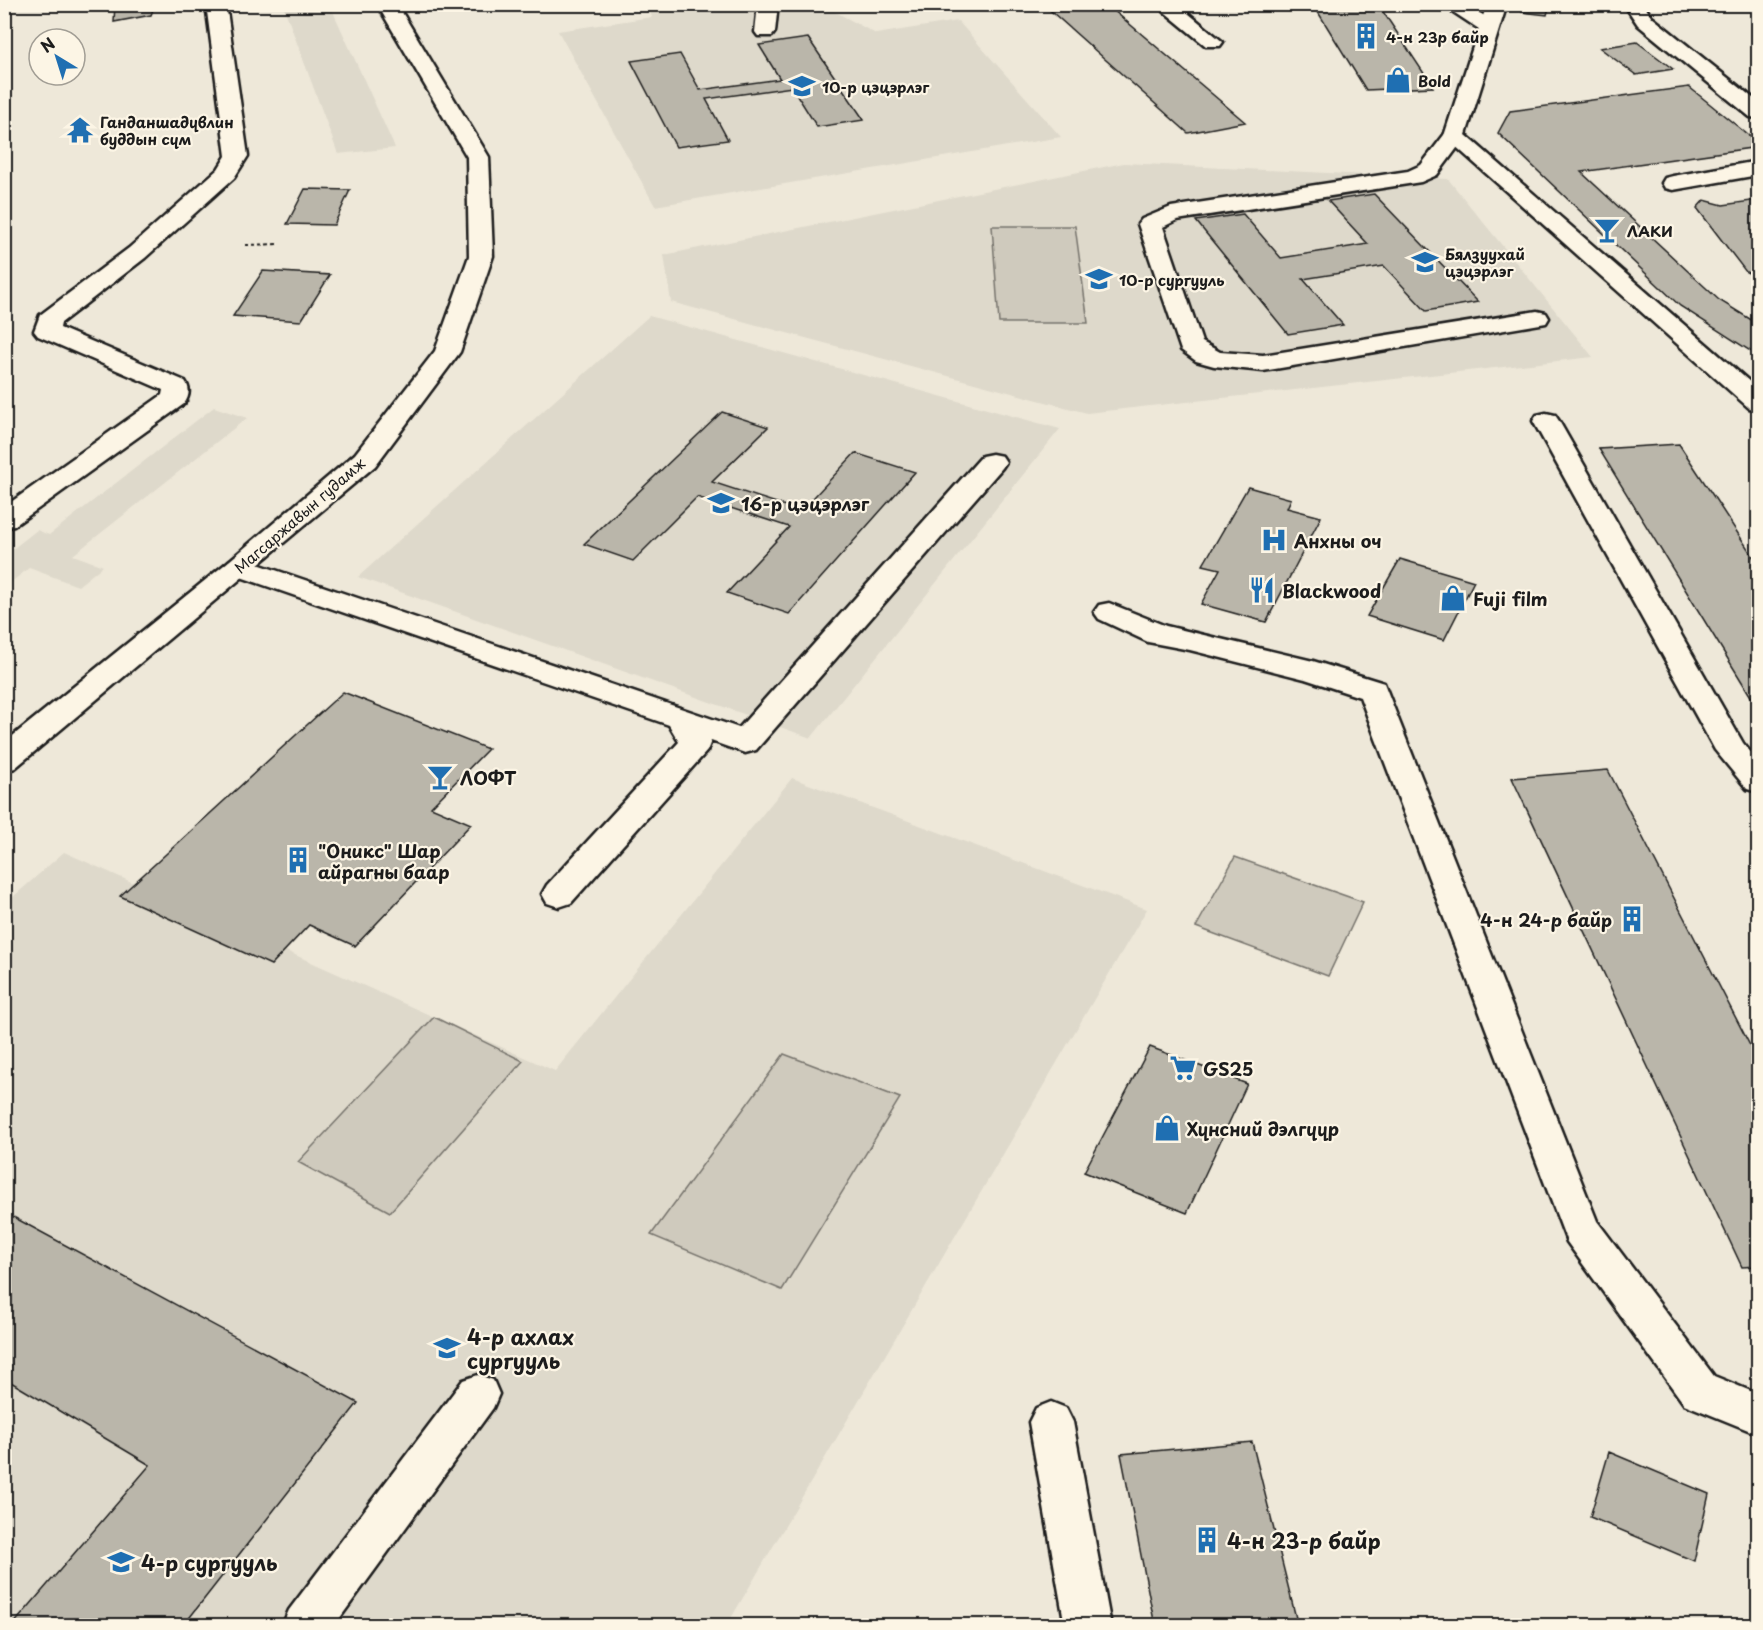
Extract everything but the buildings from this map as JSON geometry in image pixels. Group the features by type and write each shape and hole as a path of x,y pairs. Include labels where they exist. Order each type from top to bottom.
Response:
{"street":[{"path":"4,520 175,398 176,386 46,331 49,320 137,253 226,173 237,156 216,4"},
{"name":"Магсаржавын гудамж","path":"4,759 239,567 365,459 447,352 481,256 478,157 387,4"},
{"path":"765,32 768,4"},
{"path":"1164,4 1213,42"},
{"path":"1450,4 1489,27"},
{"path":"1497,4 1455,136 1429,170 1413,177 1171,214 1150,224 1190,345 1199,354 1223,360 1263,363 1538,318"},
{"path":"1633,4 1645,21 1758,112"},
{"path":"1455,136 1758,402"},
{"path":"1673,183 1758,168"},
{"path":"1546,421 1731,750 1758,781"},
{"path":"239,567 745,742 992,462"},
{"path":"1108,612 1159,635 1190,640 1313,671 1373,690 1581,1230 1699,1390 1758,1414"},
{"path":"559,894 696,743 680,718"},
{"path":"305,1626 478,1394"},
{"path":"1051,1422 1088,1626"}],"path":[{"path":"245,246 279,244"}],"shaded area":[{"name":"10-р цэцэрлэг","path":"679,4 823,5 876,34 958,21 1061,137 655,206 558,31 652,17 648,9"},
{"path":"283,5 330,5 395,148 338,154"},
{"name":"10-р сургууль","path":"1124,163 1448,179 1593,357 1087,413 671,302 664,255"},
{"path":"992,226 1075,226 1088,323 999,323"},
{"name":"16-р цэцэрлэг","path":"649,316 1060,429 811,738 358,577"},
{"path":"214,407 247,418 73,555 103,566 78,586 29,568 5,587 5,555 37,530 49,535"},
{"name":"4-р ахлах сургууль","path":"792,778 1147,909 727,1625 5,1626 4,905 64,852 555,1071"},
{"path":"1235,857 1363,902 1328,976 1196,927"},
{"path":"434,1017 523,1061 390,1212 298,1162"},
{"path":"784,1054 900,1098 782,1290 651,1235"}],"place":[{"name":"4-н 23р байр","path":"1366,36"},
{"name":"Bold","path":"1398,80"},
{"name":"10-р цэцэрлэг","path":"802,86"},
{"name":"Ганданшадүвлин буддын сүм","path":"80,130"},
{"name":"ЛАКИ","path":"1607,230"},
{"name":"Бялзуухай цэцэрлэг","path":"1425,262"},
{"name":"10-р сургууль","path":"1099,279"},
{"name":"16-р цэцэрлэг","path":"721,503"},
{"name":"Анхны оч","path":"1274,540"},
{"name":"Blackwood","path":"1262,590"},
{"name":"Fuji film","path":"1453,598"},
{"name":"ЛОФТ","path":"440,777"},
{"name":"\"Оникс\" Шар айрагны баар","path":"298,860"},
{"name":"4-н 24-р байр","path":"1632,919"},
{"name":"GS25","path":"1183,1068"},
{"name":"Хүнсний дэлгүүр","path":"1167,1128"},
{"name":"4-р ахлах сургууль","path":"447,1348"},
{"name":"4-н 23-р байр","path":"1207,1540"},
{"name":"4-р сургууль","path":"121,1562"}]}
